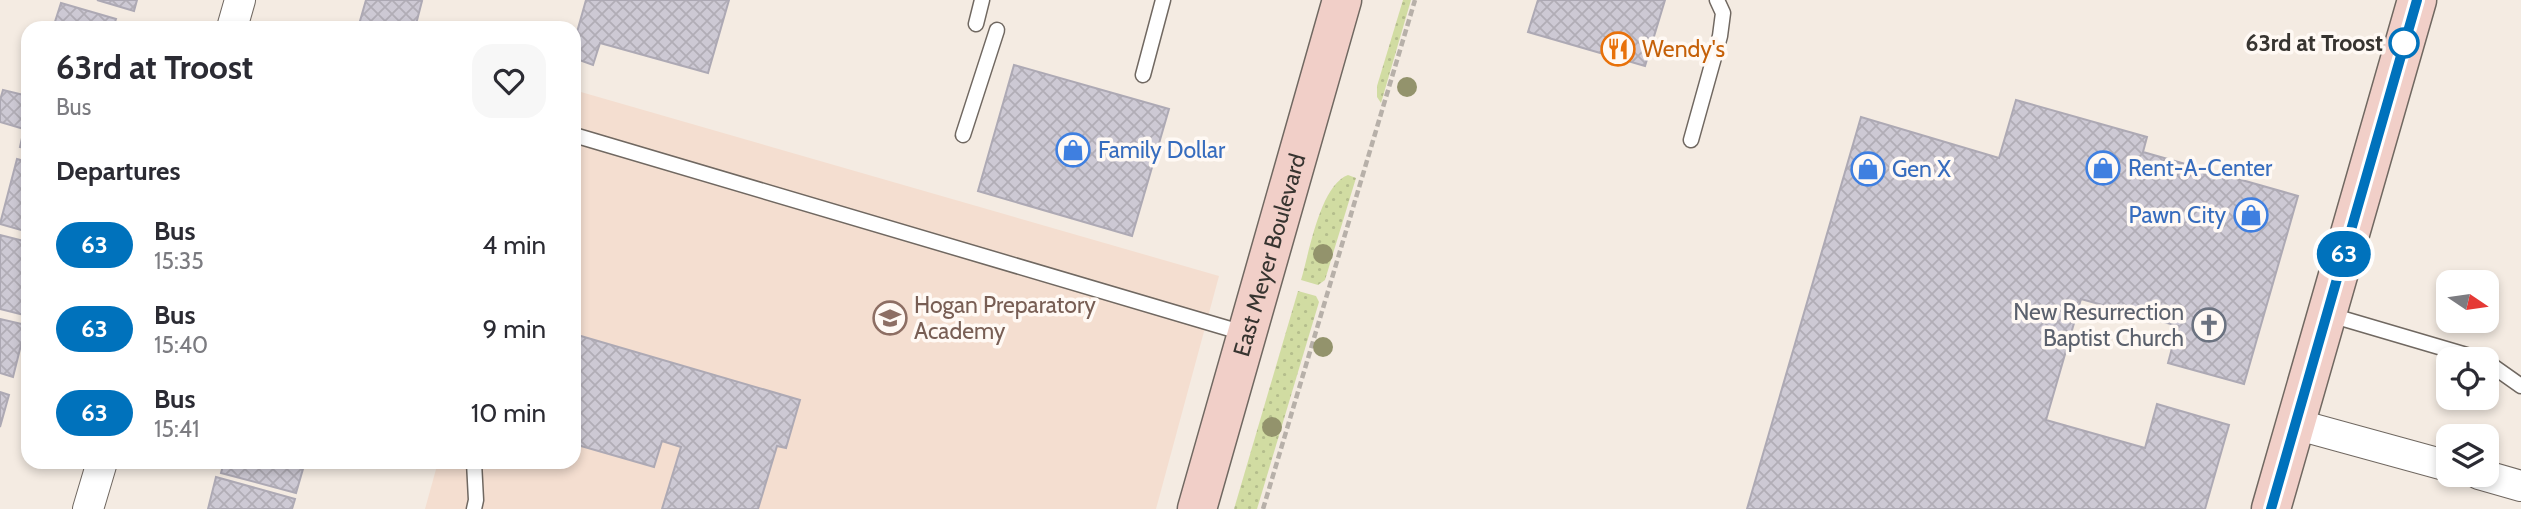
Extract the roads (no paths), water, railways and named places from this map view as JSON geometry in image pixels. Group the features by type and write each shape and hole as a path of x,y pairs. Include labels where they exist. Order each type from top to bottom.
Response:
{"main road":[{"name":"East Meyer Boulevard","path":"1197,509 1342,0"},
{"path":"2271,509 2417,0"}],"street":[{"path":"234,21 240,0"},
{"path":"2295,424 2436,463"},
{"path":"88,509 100,469"},
{"path":"2499,480 2521,486"}],"lane":[{"path":"975,24 982,0"},
{"path":"1143,75 1163,0"},
{"path":"1691,140 1720,36 1723,13 1717,0"},
{"path":"963,135 997,30"},
{"path":"581,137 1248,334"},
{"path":"2327,313 2440,347"},
{"path":"2499,370 2521,386"},
{"path":"474,469 474,509"}],"place":[{"name":"63rd at Troost","path":"2404,43"},
{"name":"Wendy's","path":"1618,49"},
{"name":"Family Dollar","path":"1073,150"},
{"name":"Rent-A-Center","path":"2103,168"},
{"name":"Gen X","path":"1868,169"},
{"name":"Pawn City","path":"2251,215"},
{"name":"Hogan Preparatory Academy","path":"890,318"},
{"name":"New Resurrection Baptist Church","path":"2209,325"}]}
